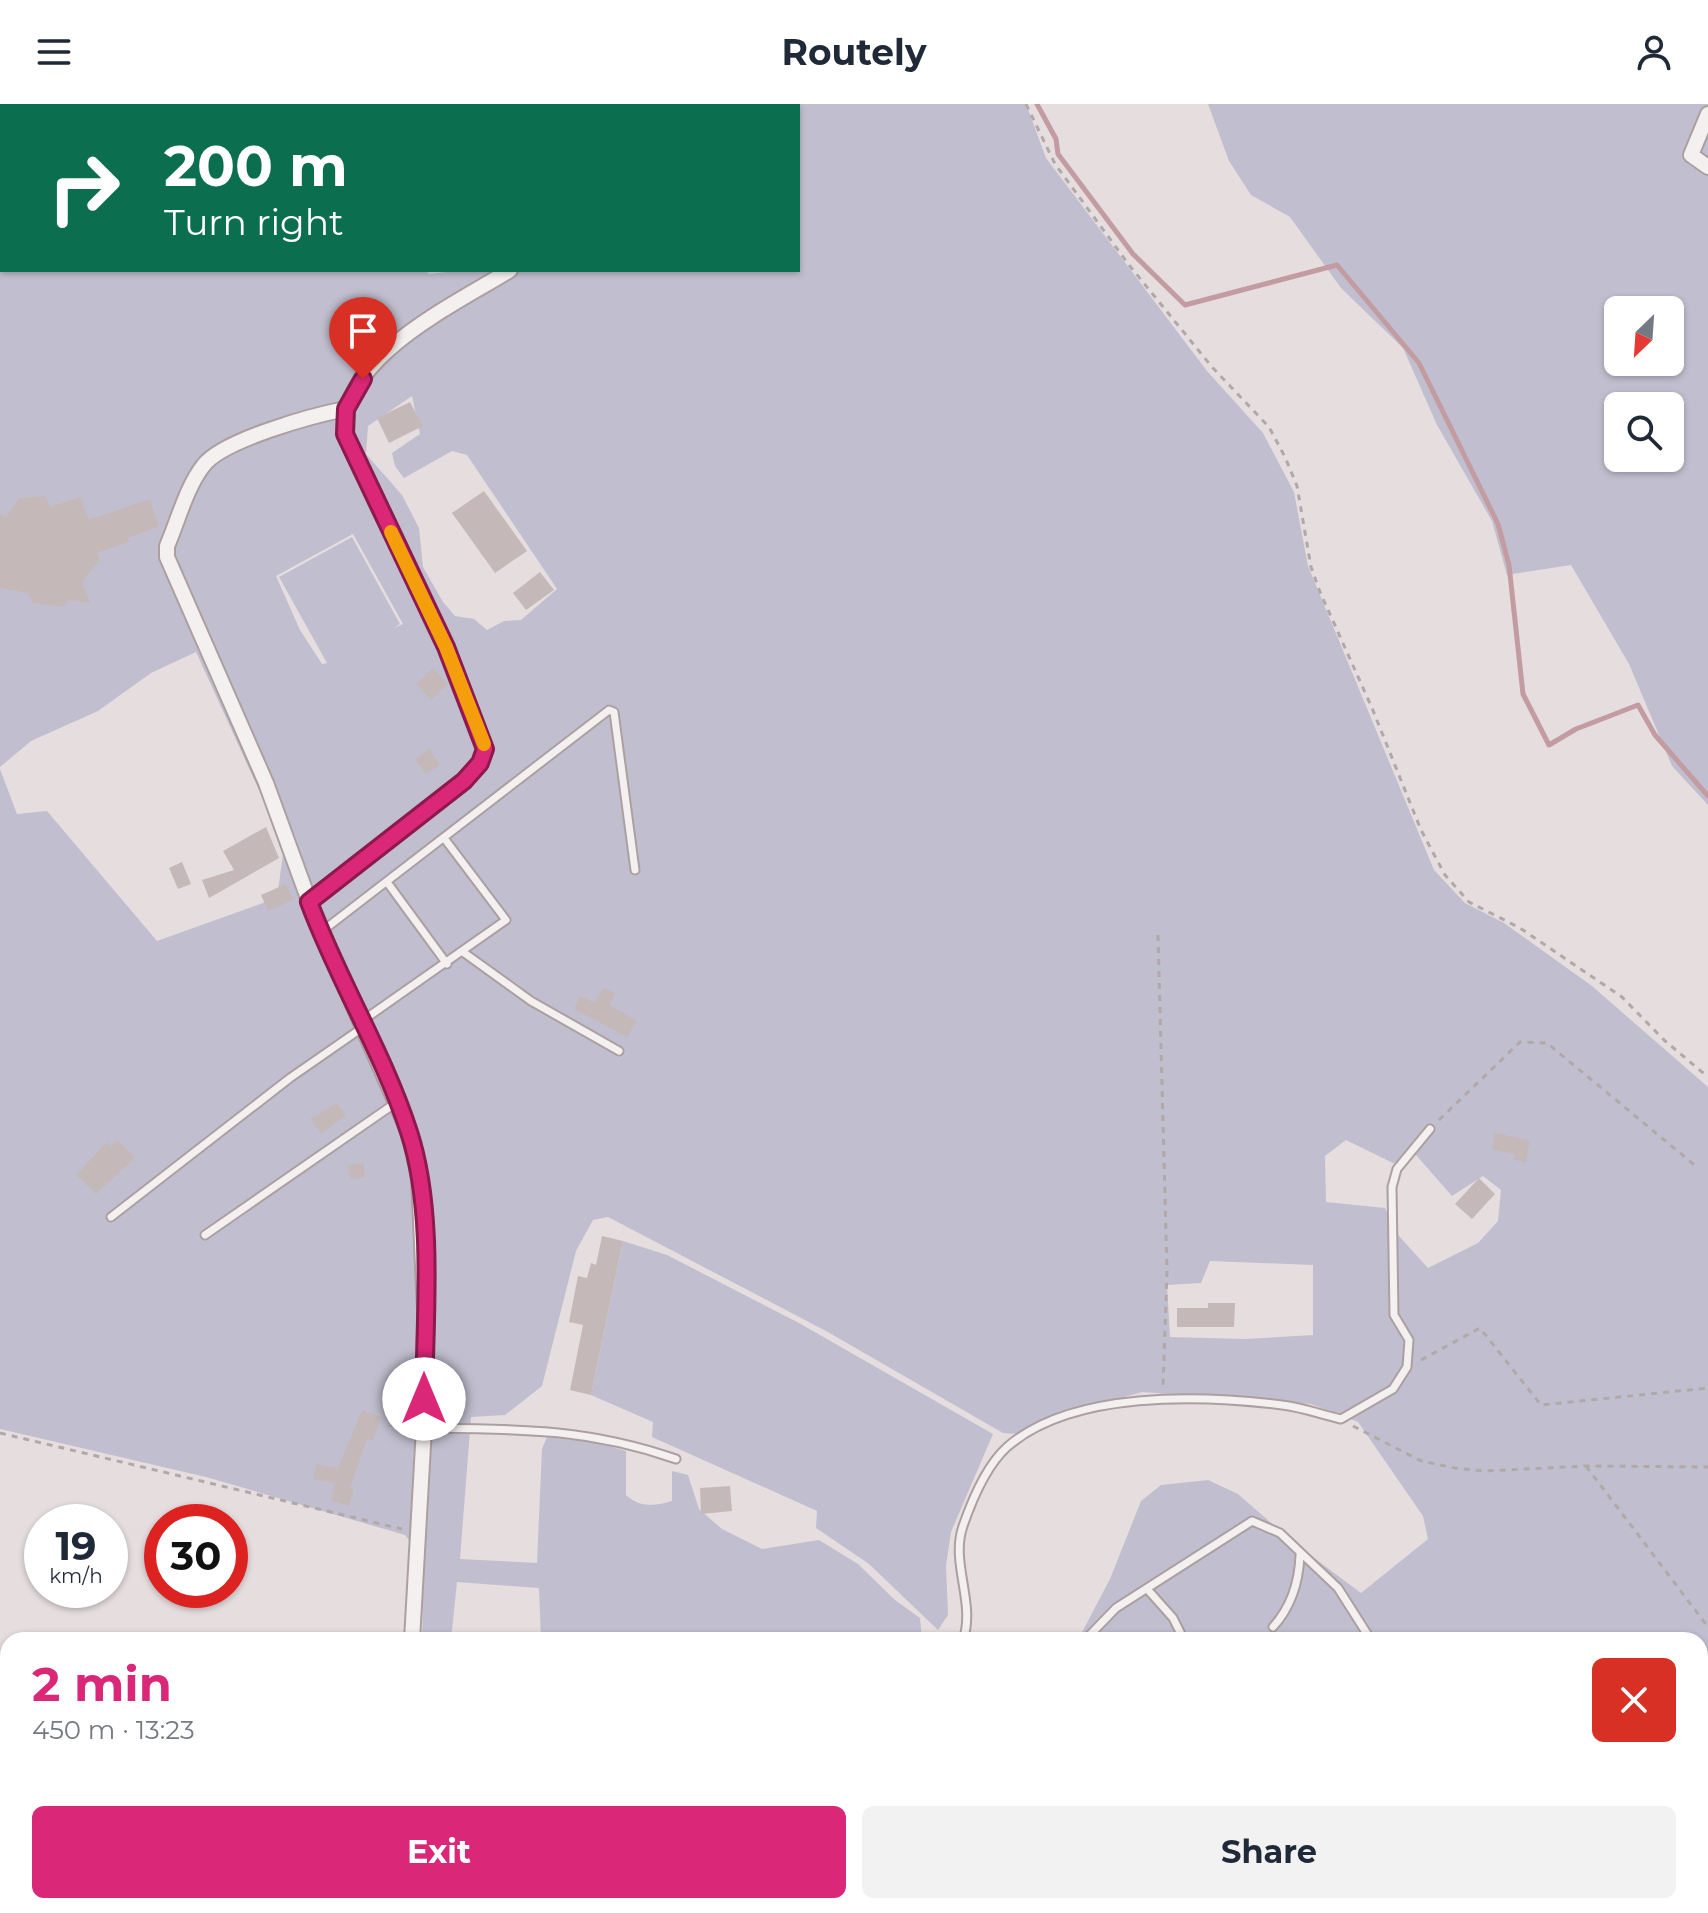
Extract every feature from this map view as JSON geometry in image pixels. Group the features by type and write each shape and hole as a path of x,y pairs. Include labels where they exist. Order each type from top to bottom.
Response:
{"street":[{"path":"1708,114 1691,155 1708,167"},
{"path":"309,902 464,781 480,763 485,749 446,647 345,434 346,409 363,379 409,332 435,312 506,272"},
{"path":"346,409 263,432 211,458 200,471 167,546 170,569 266,783 321,932 364,1023 409,1133 422,1216 424,1428 412,1632"}],"lane":[{"path":"321,932 609,710 614,712 635,870"},
{"path":"111,1217 290,1078 506,920 444,838"},
{"path":"387,882 447,964"},
{"path":"463,952 531,1001 619,1051"},
{"path":"205,1235 397,1102"},
{"path":"964,1632 966,1614 958,1540 986,1476 998,1457 1026,1434 1055,1421 1111,1404 1158,1398 1285,1405 1341,1419 1393,1389 1407,1367 1409,1340 1394,1315 1392,1187 1397,1169 1430,1129"},
{"path":"424,1428 576,1432 626,1441 676,1459"},
{"path":"1093,1632 1116,1608 1252,1521 1280,1533 1343,1594 1366,1632"},
{"path":"1273,1627 1292,1597 1299,1577 1300,1555"},
{"path":"1148,1590 1173,1618 1180,1632"}],"path":[{"path":"1026,104 1055,164 1129,265 1212,367 1252,407 1274,437 1297,486 1311,567 1320,592 1421,830 1445,875 1469,902 1520,928 1622,997 1664,1040 1708,1077"},
{"path":"1158,935 1167,1271 1165,1382 1158,1398"},
{"path":"1430,1129 1520,1042 1547,1043 1697,1167"},
{"path":"1407,1367 1480,1328 1541,1405 1708,1388"},
{"path":"1341,1419 1385,1445 1432,1464 1484,1471 1586,1466 1708,1467"},
{"path":"0,1433 418,1534"},
{"path":"1586,1466 1708,1627"}],"shaded area":[{"path":"800,104 1026,104 1046,158 1207,371 1263,433 1294,492 1308,566 1434,870 1465,903 1504,923 1592,986 1708,1087 1708,1632 1082,1632 1110,1579 1141,1501 1161,1485 1208,1480 1238,1494 1294,1543 1361,1593 1428,1539 1423,1516 1358,1422 1311,1404 1142,1392 1051,1418 1016,1434 1003,1433 826,1331 608,1217 593,1220 576,1251 542,1386 505,1415 471,1417 460,1559 537,1563 542,1449 547,1437 599,1443 626,1451 626,1495 637,1502 654,1505 672,1501 672,1471 688,1475 699,1509 722,1529 762,1549 819,1540 858,1564 895,1600 920,1618 921,1632 541,1632 539,1588 457,1582 452,1632 422,1632 424,1559 405,1535 206,1477 0,1429 0,769 17,814 47,811 157,941 277,898 283,854 263,799 196,652 151,673 98,711 31,741 0,767 0,272 800,272","holes":["412,396 420,434 392,453 395,466 404,478 452,451 467,455 557,589 521,620 504,621 487,630 474,619 455,616 423,567 419,528 402,495 366,454 368,426","353,534 403,624 394,628 400,624 352,537 279,577 327,663 322,664 300,630 276,576","1346,1140 1393,1163 1416,1155 1452,1196 1483,1176 1501,1190 1498,1221 1478,1243 1428,1268 1398,1235 1385,1208 1326,1202 1325,1156","1210,1261 1313,1265 1313,1335 1245,1339 1170,1337 1167,1285 1201,1283"]},
{"path":"1208,104 1708,104 1708,805 1672,766 1629,664 1571,565 1507,575 1492,521 1437,425 1403,348 1341,288 1290,217 1251,195 1229,161"},
{"path":"623,1241 667,1255 799,1323 993,1434 951,1532 946,1566 948,1615 938,1630 869,1564 816,1528 817,1511 652,1437 653,1422 591,1395"}],"building":[{"path":"410,402 423,426 389,443 377,418"},
{"path":"484,491 527,551 495,573 452,513"},
{"path":"45,496 50,507 80,497 89,520 150,499 159,526 128,538 129,542 97,553 100,560 82,582 90,603 69,600 62,607 33,603 28,593 0,588 0,514 6,517 19,498"},
{"path":"540,572 554,590 526,610 513,593"},
{"path":"433,668 448,684 431,700 416,684"},
{"path":"430,749 440,765 426,774 415,759"},
{"path":"266,827 279,858 209,898 202,880 234,870 223,851"},
{"path":"182,862 191,884 178,889 169,868"},
{"path":"286,884 293,900 268,911 261,895"},
{"path":"603,988 615,993 610,1005 637,1021 627,1037 574,1009 580,996 595,1003"},
{"path":"337,1103 346,1115 321,1134 310,1119"},
{"path":"1495,1133 1530,1140 1526,1162 1514,1160 1515,1154 1492,1150"},
{"path":"118,1140 135,1158 96,1194 76,1175 107,1142 111,1146"},
{"path":"364,1163 365,1177 350,1179 348,1165"},
{"path":"1479,1178 1495,1194 1472,1219 1455,1204"},
{"path":"602,1236 623,1241 591,1395 570,1390 583,1325 569,1322 578,1276 587,1278 591,1263 596,1265"},
{"path":"1208,1303 1235,1303 1234,1327 1177,1327 1177,1308 1208,1308"},
{"path":"362,1410 381,1417 373,1441 367,1439 350,1488 354,1489 349,1506 331,1501 335,1483 313,1479 316,1464 338,1468"},
{"path":"392,1413 407,1418 403,1431 387,1426"},
{"path":"730,1486 732,1511 701,1514 700,1488"}],"waterway":[{"path":"1037,104 1056,139 1058,154 1133,254 1185,305 1337,265 1419,363 1498,524 1509,565 1523,694 1549,745 1576,729 1638,705 1655,735 1708,796"}],"slow traffic":[{"path":"391,532 446,647 484,744"}],"route":[{"path":"363,379 346,409 345,434 446,647 485,749 480,763 464,781 309,902 409,1133 419,1177 423,1229 424,1399"}]}
